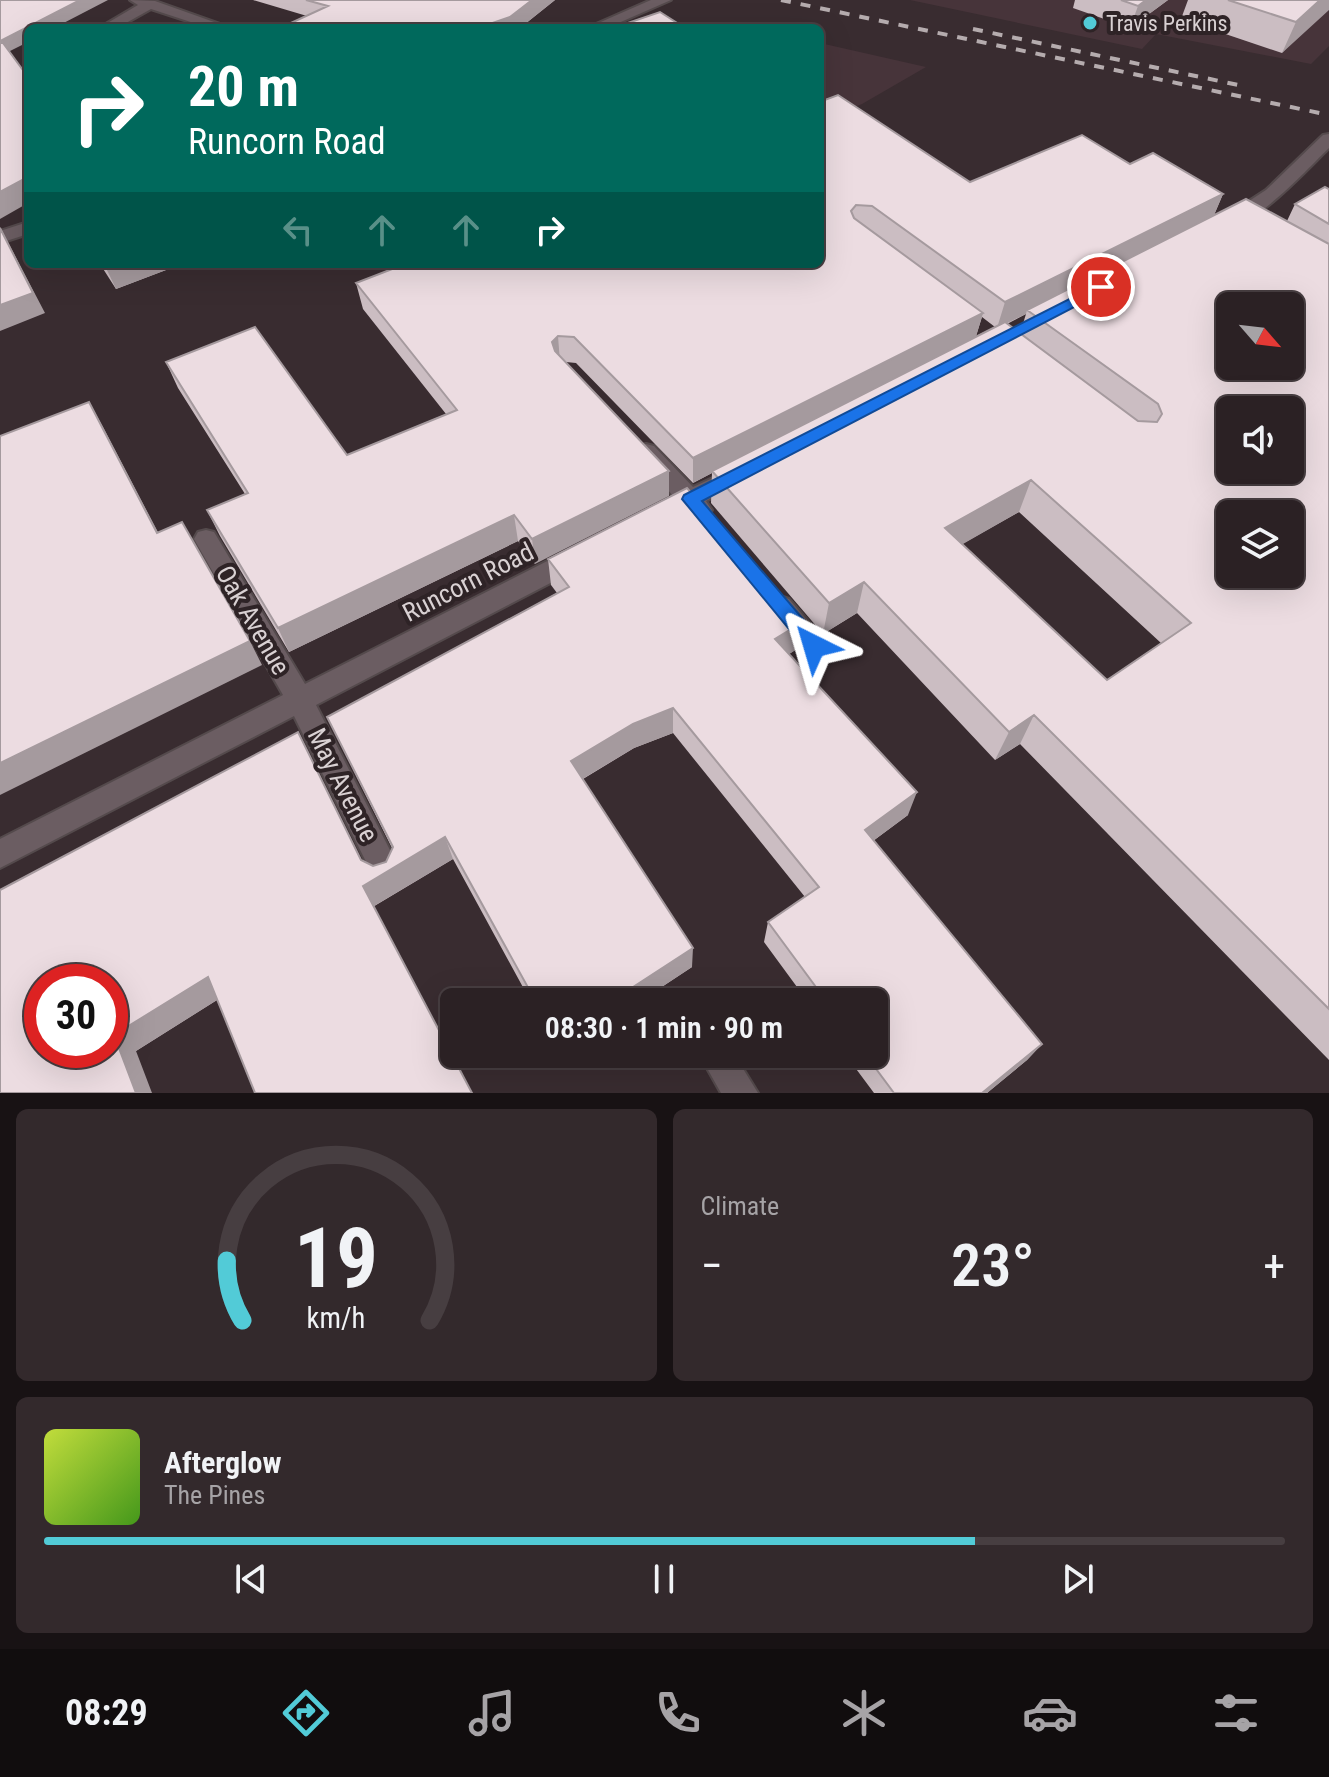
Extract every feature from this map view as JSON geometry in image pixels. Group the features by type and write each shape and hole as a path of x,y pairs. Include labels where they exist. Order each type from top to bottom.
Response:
{"street":[{"path":"604,24 664,0"},
{"path":"112,24 144,2 212,24"},
{"path":"1204,234 1272,194 1329,139"},
{"path":"1232,220 1256,235"},
{"path":"0,237 24,229"},
{"path":"629,434 711,524"},
{"path":"648,521 759,464"},
{"name":"Oak Avenue","path":"206,539 300,700"},
{"name":"Runcorn Road","path":"0,854 605,543"},
{"path":"762,585 814,646"},
{"name":"May Avenue","path":"300,700 385,870"},
{"path":"724,1068 741,1093"}],"shaded area":[{"path":"910,0 1329,0 1329,46 1311,64 1156,34 1142,49"},
{"path":"824,44 926,67 862,104 824,119"}],"building":[{"path":"0,0 80,0 33,24 24,24 24,29 0,41"},
{"path":"306,0 532,0 510,17 490,24 289,24 328,6"},
{"path":"1121,0 1146,0 1138,6"},
{"path":"1228,0 1320,0 1296,22"},
{"path":"660,12 679,24 625,24"},
{"path":"0,43 3,43 24,72 24,179 0,192"},
{"path":"838,95 970,182 1082,135 1130,164 1153,153 1223,194 1005,302 872,206 856,205 851,211 854,218 983,313 693,458 574,337 558,336 552,342 555,351 669,471 532,539 514,515 278,628 207,510 248,493 166,362 255,327 347,455 457,410 356,283 395,268 824,268 825,100"},
{"path":"1325,187 1329,189 1329,224 1295,204"},
{"path":"1246,199 1329,244 1329,1009 1034,715 1009,732 864,582 829,603 712,471 1005,322 1138,421 1157,422 1162,414 1158,404 1027,310","holes":["1031,480 1191,623 1107,680 945,528"]},
{"path":"0,228 33,293 0,305"},
{"path":"89,402 157,533 182,522 250,641 0,763 0,436"},
{"path":"687,488 801,623 775,639 917,792 865,830 1042,1044 982,1093 894,1093 875,1068 888,1068 888,988 817,988 768,922 819,887 673,708 633,724 571,761 693,948 632,988 528,988 445,837 363,886 440,1032 440,1068 459,1068 472,1093 255,1093 208,977 128,1026 128,964 24,964 24,1068 127,1068 136,1093 0,1093 0,890 298,732 361,860 373,866 386,862 393,847 327,717 569,587 548,559"}],"railway":[{"path":"781,0 1329,115"},
{"path":"973,29 1243,86"}],"place":[{"name":"Travis Perkins","path":"1090,23"}],"route":[{"path":"814,646 690,499 1101,287"}]}
